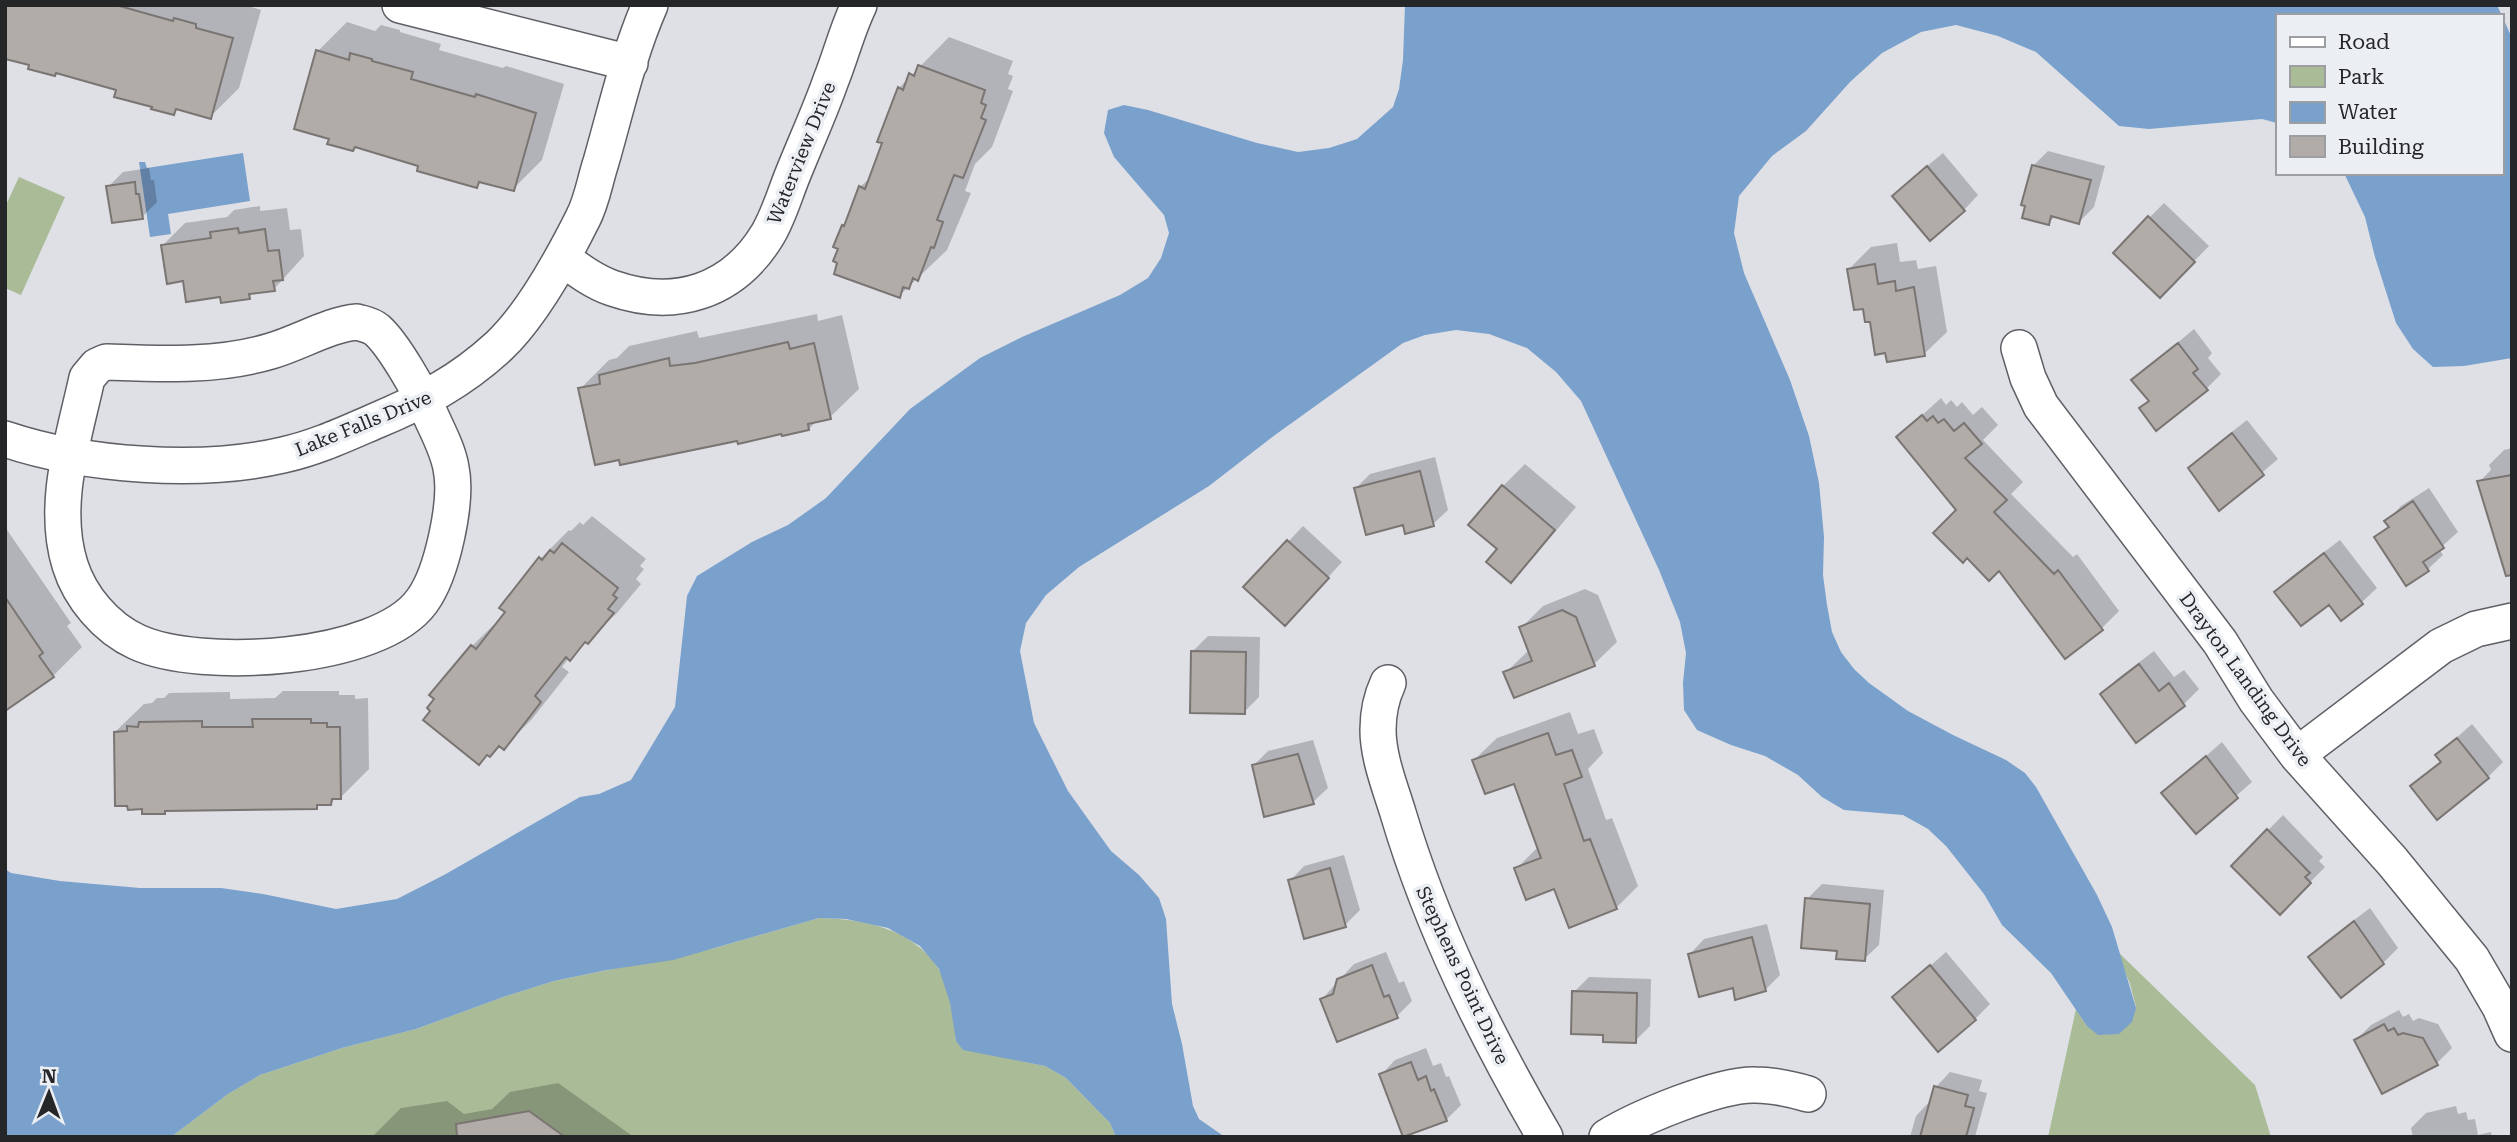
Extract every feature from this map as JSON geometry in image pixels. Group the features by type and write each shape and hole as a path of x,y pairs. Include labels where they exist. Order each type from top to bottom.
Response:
{"street":[{"path":"400,5 630,64"},
{"name":"Lake Falls Drive","path":"5,439 71,456 103,461 169,465 223,463 281,456 317,446 424,401 465,376 502,344 526,313 562,258 585,214 650,5"},
{"name":"Waterview Drive","path":"562,258 610,288 646,298 670,299 701,292 728,277 752,257 769,232 859,5"},
{"path":"357,322 370,325 378,331 424,401 452,470 451,513 444,547 430,587 422,602 396,623 367,638 314,651 265,658 214,658 138,643 117,631 92,607 78,586 69,564 65,540 62,498 71,456 87,378 97,366 106,362 219,362 271,351 344,323 357,322"},
{"name":"Drayton Landing Drive","path":"2019,348 2028,378 2041,406 2220,642 2256,700 2297,755 2392,861 2472,959 2500,1007 2512,1034"},
{"path":"2297,755 2441,646 2476,629 2512,621"},
{"name":"Stephens Point Drive","path":"1388,684 1379,712 1378,733 1388,781 1413,863 1444,944 1510,1076 1545,1137"},
{"path":"1607,1137 1669,1107 1727,1089 1753,1085 1788,1088 1808,1094"}],"green space":[{"path":"19,177 65,197 21,295 5,288 5,207"},
{"path":"819,918 885,928 915,943 942,975 956,1041 1045,1066 1066,1078 1110,1123 1116,1137 171,1137 228,1094 260,1075 342,1048 416,1029 554,981 715,948"},
{"path":"2116,950 2255,1085 2271,1137 2048,1137 2076,1009 2087,1026 2136,1007"}],"water":[{"path":"1405,5 2497,5 2501,14 2276,14 2276,123 2262,119 2149,129 2119,126 2036,52 1998,36 1956,25 1921,32 1882,53 1850,82 1806,131 1772,156 1739,196 1734,233 1744,273 1790,380 1809,436 1819,483 1827,605 1832,632 1841,652 1869,683 1908,711 2006,760 2025,773 2036,787 2112,927 2136,1008 2132,1022 2119,1034 2098,1035 2087,1026 2051,973 2002,925 1984,894 1946,846 1928,829 1903,815 1844,810 1822,797 1798,775 1765,756 1697,730 1684,710 1686,653 1680,622 1581,401 1556,372 1527,348 1489,334 1456,330 1425,335 1403,343 1209,486 1079,567 1046,595 1026,623 1020,651 1034,723 1068,791 1093,826 1111,851 1139,875 1159,898 1166,919 1172,1004 1193,1106 1199,1119 1225,1137 1116,1137 1110,1123 1066,1078 1045,1066 963,1050 956,1041 950,1003 939,969 920,946 888,928 846,919 819,918 673,960 554,981 416,1029 342,1048 260,1075 228,1094 171,1137 5,1137 5,869 11,873 60,881 140,888 221,888 336,909 397,899 580,797 599,794 631,780 675,707 687,596 697,576 752,542 788,525 826,498 910,409 980,358 1120,295 1148,278 1161,258 1169,233 1164,215 1114,157 1104,133 1108,110 1124,105 1148,110 1257,143 1298,152 1329,148 1357,139 1393,107 1399,89"},
{"path":"2503,18 2512,38 2512,358 2464,366 2433,367 2413,349 2396,323 2365,217 2345,175 2503,175"},
{"path":"243,153 250,201 168,214 171,234 150,237 139,162 145,162 147,168"}],"building":[{"path":"5,5 116,5 173,21 174,18 196,24 196,28 233,38 211,119 176,109 174,115 151,109 152,107 114,97 116,90 56,73 55,76 28,69 29,65 5,59"},
{"path":"316,50 349,60 350,53 372,59 413,72 411,79 475,97 476,94 536,113 514,191 479,182 477,188 417,171 418,166 355,147 353,151 327,144 329,139 294,129"},
{"path":"918,65 985,90 981,103 986,105 981,118 986,120 963,178 954,175 937,220 943,222 934,248 931,247 918,281 913,278 909,289 903,287 900,298 834,274 837,263 833,261 838,249 833,247 859,186 865,189 882,143 877,142 898,87 903,90 909,73 914,76"},
{"path":"2032,165 2091,180 2079,224 2051,216 2049,225 2022,218 2025,206 2021,205"},
{"path":"1927,166 1965,211 1930,241 1892,196"},
{"path":"135,182 143,219 112,223 106,186"},
{"path":"2148,216 2195,262 2160,298 2113,253"},
{"path":"238,228 239,233 265,229 268,251 279,250 283,280 273,281 275,291 249,294 250,299 221,303 220,297 186,302 183,281 167,284 161,245 211,238 210,232"},
{"path":"1875,264 1878,284 1895,281 1896,291 1914,287 1925,356 1887,362 1885,353 1875,355 1870,322 1865,322 1863,309 1854,310 1847,269"},
{"path":"788,342 790,349 814,343 831,419 808,424 809,430 782,436 781,434 738,444 737,441 620,465 619,460 595,465 578,388 600,384 599,375 669,358 670,366 695,363"},
{"path":"2178,343 2198,369 2193,373 2208,390 2156,431 2139,408 2149,401 2131,380"},
{"path":"1922,415 1927,421 1933,416 1938,423 1944,419 1954,431 1964,423 1982,444 1965,458 2007,500 1994,512 2054,574 2058,570 2103,630 2065,659 1999,571 1989,581 1967,558 1963,563 1933,533 1956,510 1896,437"},
{"path":"2232,433 2264,475 2219,511 2188,468"},
{"path":"1420,471 1434,526 1405,534 1403,525 1366,535 1354,488"},
{"path":"2512,475 2512,575 2506,576 2477,481"},
{"path":"1502,485 1555,530 1511,583 1486,562 1497,549 1468,525"},
{"path":"2413,501 2444,548 2423,562 2429,571 2406,586 2374,537 2389,527 2384,521"},
{"path":"1287,540 1329,578 1285,626 1243,587"},
{"path":"562,543 618,588 613,595 617,598 608,609 614,613 570,661 566,657 535,696 541,702 504,750 499,746 479,765 423,720 434,699 429,695 471,645 476,649 505,612 499,608 539,557 542,560 550,550 554,553"},
{"path":"2324,553 2363,604 2341,621 2329,605 2301,626 2274,592"},
{"path":"5,597 43,653 39,656 54,677 5,711"},
{"path":"1562,610 1576,617 1595,666 1514,698 1503,672 1532,661 1519,627"},
{"path":"1191,651 1246,652 1245,714 1190,713"},
{"path":"2139,664 2159,691 2169,683 2185,706 2136,743 2100,694"},
{"path":"252,719 311,719 311,723 327,723 327,727 340,727 341,799 332,799 331,805 317,805 317,809 165,811 165,814 142,814 142,809 128,810 127,806 115,806 114,732 127,731 127,726 138,727 139,722 202,721 202,727 253,727"},
{"path":"1548,733 1556,755 1572,750 1582,777 1564,784 1584,841 1590,839 1617,909 1569,928 1554,889 1526,900 1514,868 1541,858 1514,784 1485,794 1472,760"},
{"path":"2457,738 2489,778 2437,820 2410,786 2441,762 2435,755"},
{"path":"1298,754 1314,804 1264,817 1252,765"},
{"path":"2206,756 2238,798 2196,834 2161,793"},
{"path":"2267,829 2310,873 2305,877 2311,883 2280,915 2231,866"},
{"path":"1330,868 1346,927 1304,939 1288,880"},
{"path":"1805,898 1870,904 1865,961 1836,959 1837,951 1801,948"},
{"path":"2354,921 2384,964 2341,998 2308,957"},
{"path":"1752,937 1766,991 1735,1000 1733,988 1699,997 1688,954"},
{"path":"1372,965 1384,997 1389,995 1398,1018 1337,1042 1320,999 1333,994 1337,979"},
{"path":"1930,965 1976,1020 1938,1052 1892,997"},
{"path":"1572,991 1637,993 1636,1043 1603,1042 1603,1035 1571,1034"},
{"path":"2384,1024 2388,1031 2394,1028 2398,1035 2403,1033 2423,1038 2438,1065 2382,1094 2354,1040"},
{"path":"1411,1062 1418,1080 1426,1076 1431,1091 1434,1089 1447,1121 1403,1137 1379,1074"},
{"path":"1934,1086 1968,1095 1965,1106 1974,1108 1966,1137 1920,1137"},
{"path":"529,1111 565,1137 457,1137 456,1124"}]}
